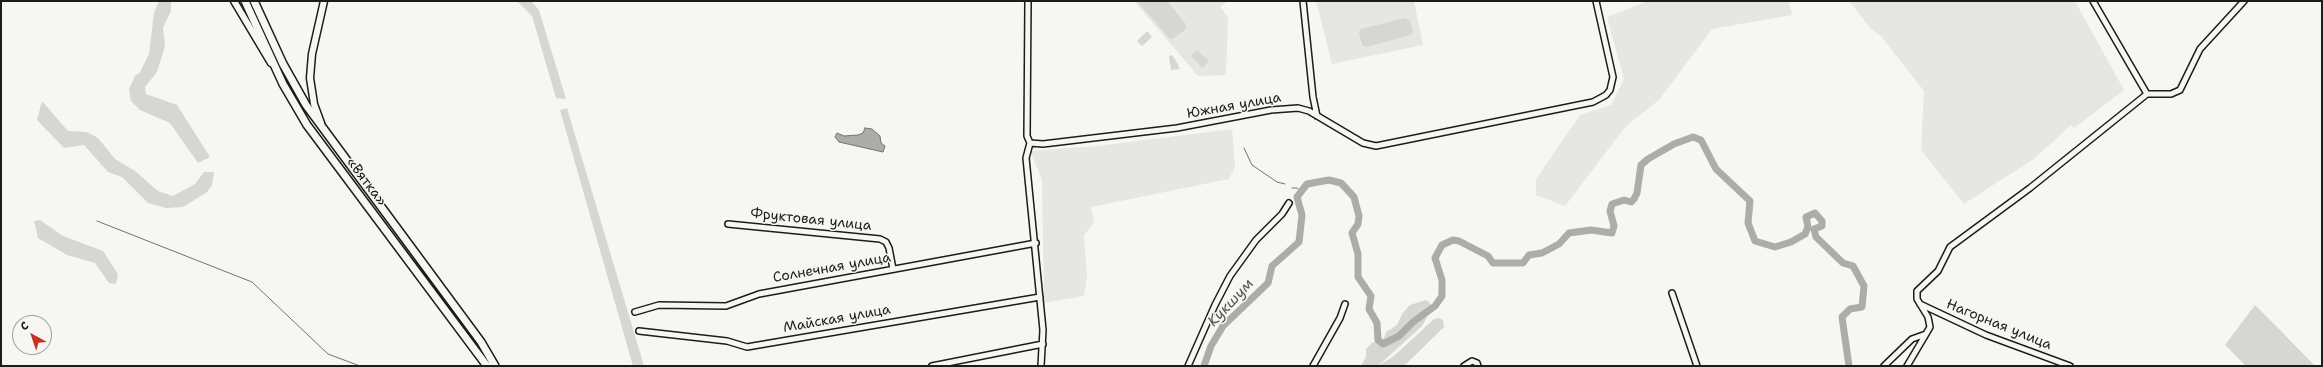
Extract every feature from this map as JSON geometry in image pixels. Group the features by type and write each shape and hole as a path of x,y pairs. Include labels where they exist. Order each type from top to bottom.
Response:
{"highway":[{"name":"«Вятка»","path":"245,1 276,70 294,103 320,142 487,366"},
{"name":"«Вятка»","path":"254,1 297,89 328,136 481,342 495,366"}],"main road":[{"path":"234,1 276,70"},
{"path":"324,1 312,54 310,78 314,104 328,136"}],"street":[{"path":"1028,1 1027,136 1030,143 1026,158 1036,243 1040,297 1043,344 1041,366"},
{"path":"1303,1 1312,97 1317,116"},
{"name":"Южная улица","path":"1030,143 1043,144 1177,128 1271,110 1303,109 1363,143 1382,146 1593,102 1606,95 1613,84 1613,77 1596,1"},
{"path":"2093,1 2147,94"},
{"path":"1908,366 1926,334 1930,323 1916,295 1917,291 1938,271 1946,252 1953,244 2030,188 2147,94 2171,94 2180,90 2200,49 2244,1"},
{"path":"1303,109 1308,106 1312,97"},
{"path":"1188,366 1214,305 1230,276 1256,240 1282,214 1289,203"},
{"name":"Фруктовая улица","path":"728,224 880,239 886,242 889,248 893,269"},
{"name":"Солнечная улица","path":"635,312 659,305 726,306 759,294 1036,243"},
{"path":"1672,293 1697,366"},
{"name":"Майская улица","path":"639,331 727,341 747,347 1040,297"},
{"path":"1313,366 1340,318 1345,304"},
{"name":"Нагорная улица","path":"1920,304 1986,335 2070,366"},
{"path":"1884,366 1912,339 1926,334"},
{"path":"932,366 1043,344"},
{"path":"1464,366 1472,362 1476,363 1478,366"}],"shaded area":[{"path":"159,1 171,1 171,11 163,28 165,46 157,72 145,87 146,94 177,105 210,157 198,163 170,123 140,110 131,101 129,89 135,76 140,72 149,54 154,13"},
{"path":"517,1 531,1 539,10 566,99 556,98 532,16"},
{"path":"1134,1 1228,1 1220,7 1228,17 1226,75 1198,76"},
{"path":"1137,1 1167,1 1185,23 1186,29 1171,40"},
{"path":"1316,1 1414,1 1423,45 1332,64"},
{"path":"1648,1 1789,1 1792,15 1712,29 1659,100 1626,126 1565,206 1536,195 1536,179 1580,115 1611,105 1624,79 1607,17"},
{"path":"1849,1 2075,1 2124,90 2074,128 2071,125 2035,158 1964,204 1921,150 1924,91 1880,35 1872,30"},
{"path":"1405,18 1410,21 1413,30 1411,35 1366,47 1362,45 1359,33 1361,29"},
{"path":"1147,31 1152,37 1142,46 1137,41"},
{"path":"1197,50 1209,61 1202,68 1191,56"},
{"path":"1172,55 1178,64 1179,69 1171,70 1169,56"},
{"path":"42,101 68,131 87,132 98,138 115,159 135,171 158,191 173,196 195,184 204,172 214,172 212,185 207,192 183,207 166,208 148,203 122,177 108,172 84,145 64,148 37,120"},
{"path":"567,108 644,366 633,366 560,110"},
{"path":"865,128 872,129 880,136 881,143 885,146 883,152 839,142 835,137 837,133 844,136 858,135 863,133"},
{"path":"1232,129 1235,167 1229,179 1091,207 1094,223 1084,235 1087,276 1084,296 1044,303 1042,180 1030,151 1098,146"},
{"path":"40,220 63,236 103,251 118,274 116,284 109,283 95,263 67,255 38,238 34,221"},
{"path":"1426,300 1429,302 1431,306 1430,312 1422,326 1378,366 1361,366 1366,357 1366,349 1372,343 1384,338 1386,332 1397,325 1402,314 1410,305"},
{"path":"2255,305 2315,366 2246,366 2225,345"},
{"path":"1439,318 1443,320 1444,327 1404,366 1378,366 1394,356 1434,319"}],"waterway":[{"name":"Кукшум","path":"1204,366 1211,346 1223,326 1268,283 1272,266 1299,242 1302,215 1297,197 1307,184 1329,180 1341,183 1354,197 1359,216 1358,224 1352,233 1358,254 1358,277 1371,296 1369,309 1377,323 1378,340 1383,344 1399,336 1413,322 1435,306 1442,296 1442,280 1435,258 1442,245 1453,240 1459,241 1488,256 1493,263 1523,263 1529,255 1542,253 1559,244 1569,233 1591,230 1612,233 1614,226 1610,211 1612,204 1624,200 1631,202 1634,199 1637,193 1641,165 1648,159 1674,144 1693,137 1701,140 1716,169 1750,201 1748,223 1755,241 1775,247 1791,242 1805,234 1808,227 1806,217 1815,213 1822,221 1822,226 1814,229 1816,237 1843,263 1853,266 1864,286 1862,307 1850,309 1842,317 1849,366"},
{"path":"1244,148 1252,165 1277,182 1285,184"},
{"path":"1292,188 1297,188 1300,191"},
{"path":"97,221 252,282 328,354 360,366"}]}
